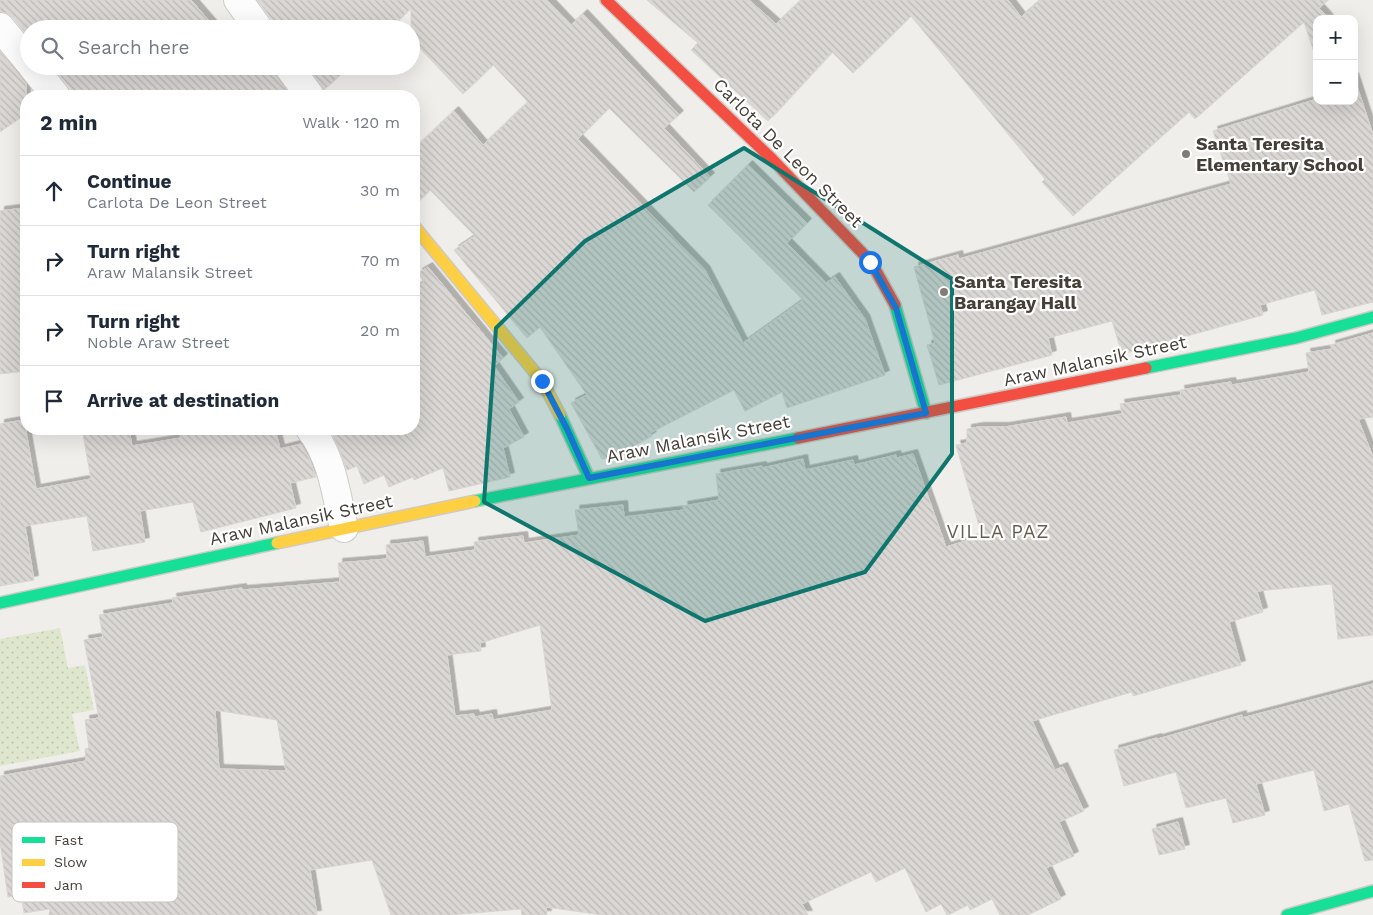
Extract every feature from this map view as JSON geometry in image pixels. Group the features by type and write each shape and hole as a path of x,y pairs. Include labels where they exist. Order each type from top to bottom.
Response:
{"main road":[{"name":"Carlota De Leon Street","path":"606,0 772,159 870,262 896,308 926,413"},
{"path":"420,233 542,381 567,429 589,478"},
{"name":"Araw Malansik Street","path":"0,603 344,528 1296,338 1373,317"},
{"path":"1287,915 1373,891"}],"street":[{"path":"238,0 253,20"},
{"path":"0,27 20,51"},
{"path":"39,75 51,90"},
{"path":"295,75 306,90"},
{"path":"315,435 330,465 344,528"}],"highlighted area":[{"path":"744,148 952,279 952,454 865,572 705,621 484,502 496,328 585,241"}],"green space":[{"path":"60,628 68,668 85,665 94,710 72,714 80,751 0,766 0,639"}],"building":[{"path":"0,0 191,0 208,20 20,20 20,26 12,17 0,12"},
{"path":"257,0 547,0 571,25 583,14 679,115 664,128 710,177 694,192 609,108 578,139 705,270 743,343 803,300 708,205 748,165 807,223 787,243 826,283 835,277 865,319 885,375 787,408 782,392 745,411 734,390 650,433 652,436 614,457 602,459 571,403 587,395 540,327 527,338 454,250 475,236 430,190 420,200 420,143 454,111 483,145 528,102 493,65 463,94 420,48 420,20 411,20 411,8 399,20 273,20"},
{"path":"647,0 749,0 776,24 801,0 1008,0 1021,17 1041,0 1328,0 1319,8 1325,15 1313,15 1313,49 1304,22 1195,119 1189,112 1073,216 1042,182 1045,179 911,16 853,73 832,52 768,121 691,50 698,43"},
{"path":"0,51 26,84 26,90 20,90 20,118 0,132"},
{"path":"60,75 275,75 286,90 72,90"},
{"path":"314,75 340,75 324,90"},
{"path":"1358,89 1373,135 1373,302 1322,315 1315,290 1260,305 1263,315 1122,354 1112,321 1048,338 1052,355 939,385 927,345 935,343 914,267 958,255 959,259 1231,184 1213,131 1313,100 1313,105 1358,105"},
{"path":"20,208 20,372 0,374 0,211"},
{"path":"428,267 503,358 494,366 519,402 509,409 524,437 503,448 510,477 449,491 443,468 414,480 413,477 389,487 384,475 364,484 357,466 347,470 333,436 420,435 420,285 424,282 420,276 420,272"},
{"path":"1373,333 1373,417 1358,419 1373,457 1373,635 1338,639 1332,584 1257,591 1263,612 1229,622 1241,665 1133,696 1132,692 1032,721 1055,770 1063,767 1084,811 1059,822 1074,856 1046,868 1061,899 1028,915 1000,915 992,899 970,910 968,905 948,915 941,904 926,912 905,868 876,882 871,872 802,904 808,915 602,915 546,907 547,915 522,915 521,909 450,915 391,915 372,860 310,870 317,915 49,915 50,909 24,913 22,902 178,902 178,822 12,822 12,896 8,897 0,842 0,776 86,761 85,749 89,748 85,720 99,718 84,640 103,637 99,615 173,603 172,598 242,588 242,590 340,582 338,563 387,559 386,545 423,541 425,557 475,550 474,542 523,536 524,543 579,535 575,510 623,505 624,517 684,510 683,506 719,500 716,474 762,466 762,468 803,459 805,470 853,460 854,465 896,455 897,458 913,454 946,547 982,536 956,445 967,443 967,429 1005,427 1066,417 1067,423 1122,414 1120,404 1181,395 1180,390 1231,382 1232,385 1309,372 1306,353 1332,349 1331,345","holes":["540,625 552,710 493,720 492,714 475,717 474,714 455,716 447,655 481,651 480,643","215,710 277,720 286,771 219,769"]},
{"path":"20,421 20,435 27,435 36,489 91,479 83,435 130,435 132,446 181,438 180,435 276,435 280,449 301,444 316,477 290,483 296,508 201,532 193,502 140,511 145,542 93,551 87,516 25,526 34,580 0,586 0,424"},
{"path":"1373,684 1373,860 1365,861 1349,804 1324,811 1314,770 1256,784 1265,815 1233,823 1226,798 1186,808 1176,772 1124,786 1114,750 1242,715 1242,718"},
{"path":"1178,822 1185,849 1159,855 1152,829"}],"traffic: fast":[{"path":"895,305 926,413"},
{"path":"1146,368 1296,338 1373,317"},
{"path":"560,415 589,478"},
{"path":"475,501 798,438"},
{"path":"0,603 277,543"},
{"path":"1287,915 1373,891"}],"traffic: slow":[{"path":"420,233 542,381 560,415"},
{"path":"277,543 475,501"}],"traffic: jam":[{"path":"606,0 772,159 871,262 895,305"},
{"path":"798,438 1146,368"}],"place":[{"name":"Santa Teresita Elementary School","path":"1186,154"},
{"name":"Santa Teresita Barangay Hall","path":"944,292"}],"district":[{"name":"VILLA PAZ","path":"998,531"}],"route":[{"path":"542,381 567,429 589,478 926,413 896,308 870,262"}]}
